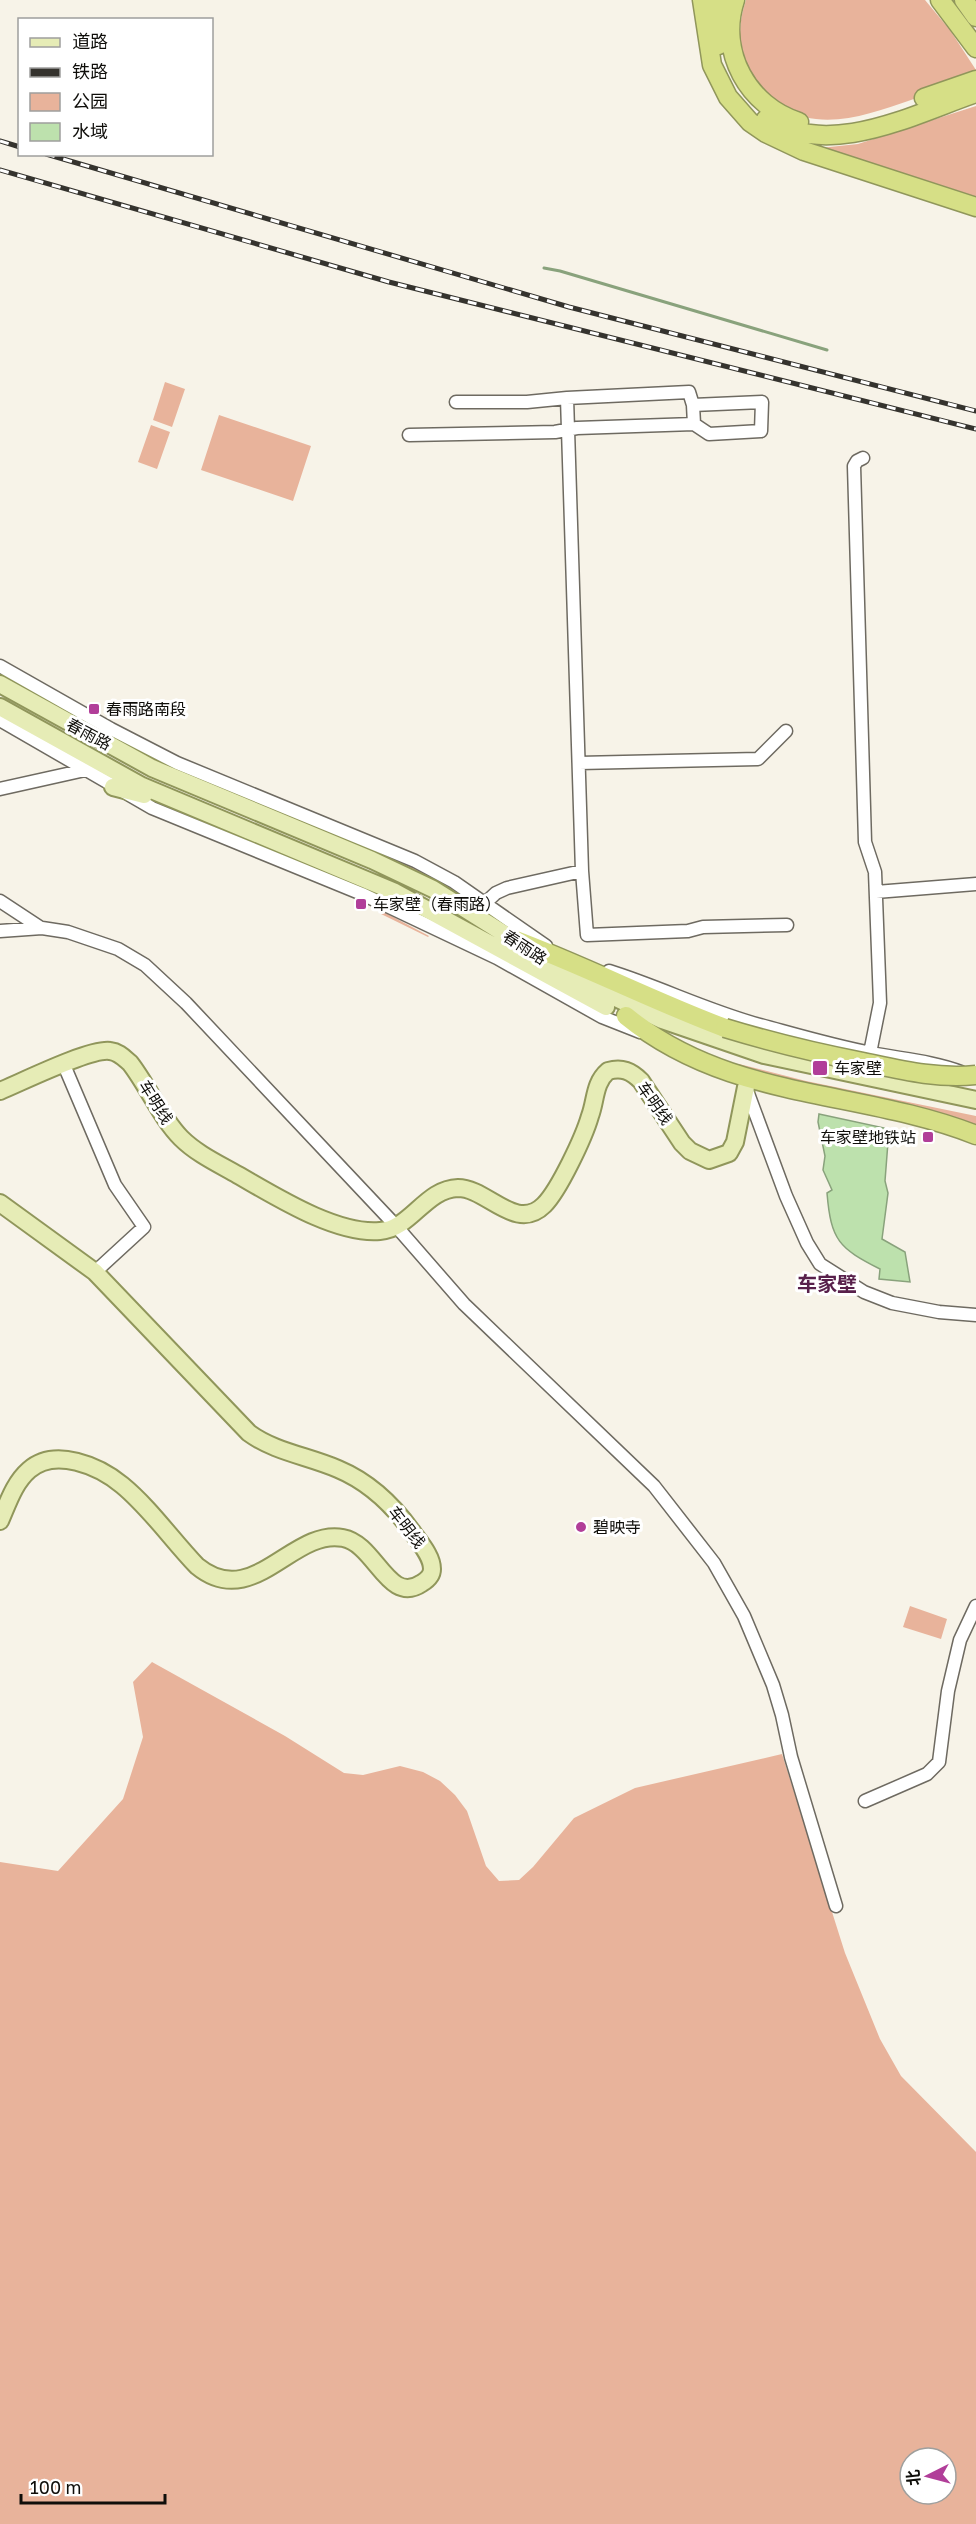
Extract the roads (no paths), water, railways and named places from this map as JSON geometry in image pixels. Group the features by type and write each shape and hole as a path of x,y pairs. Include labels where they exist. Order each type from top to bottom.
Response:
{"highway":[{"path":"702,0 707,47 715,73 728,97 750,122 766,134 804,152 976,207"},
{"path":"718,0 717,29 723,66 738,94 764,118 790,131 822,136 850,134 976,80"},
{"path":"735,0 730,32 735,60 745,85 763,102 787,118 811,125 849,124 885,118 976,93"},
{"path":"940,0 976,48"},
{"path":"964,0 976,17"},
{"path":"513,939 566,958 644,995 725,1028 782,1045 913,1072 976,1076"},
{"path":"626,1016 652,1037 742,1081 922,1118 976,1136"}],"main road":[{"name":"春雨路","path":"0,684 152,768 403,874 433,889 597,990 687,1030 773,1057 976,1100"},
{"name":"春雨路","path":"0,707 117,774 189,807 357,875 448,921 567,988 626,1016 722,1053 756,1063 976,1110"},
{"path":"113,787 189,807"},
{"path":"448,921 497,958"},
{"name":"车明线","path":"0,1091 103,1051 112,1051 122,1056 138,1074 175,1132 200,1153 319,1219 367,1231 387,1230 396,1226 430,1199 448,1190 468,1190 510,1212 519,1214 529,1214 544,1206 555,1190 590,1119 597,1084 608,1071 625,1070 633,1073 690,1151 709,1160 729,1153 735,1142 742,1081"},
{"name":"车明线","path":"0,1203 95,1272 249,1433 273,1447 339,1469 373,1490 397,1510 425,1550 432,1569 431,1576 418,1586 409,1588 396,1585 385,1576 362,1546 342,1537 318,1542 290,1554 254,1575 232,1580 218,1578 207,1574 197,1566 123,1485 100,1471 74,1461 51,1460 31,1468 16,1486 0,1521"}],"street":[{"path":"456,402 527,402 689,392 693,405 694,424"},
{"path":"567,398 582,871 587,935 688,931 703,927 786,925"},
{"path":"409,435 555,432 567,429 694,424 710,434 761,431 762,402 693,405"},
{"path":"863,458 854,466 865,842 875,872 880,1003 870,1053"},
{"path":"0,666 145,747 208,776 386,847 454,882 566,958 640,981 726,1015 870,1053 932,1064 976,1076"},
{"path":"0,720 113,787 182,821 362,894 497,958 602,1017 652,1037"},
{"path":"579,763 758,759 786,730"},
{"path":"0,789 85,770"},
{"path":"484,904 496,893 507,888 582,871"},
{"path":"876,892 976,884"},
{"path":"0,901 42,928"},
{"path":"0,931 42,928 88,937 118,949 145,965 186,1003 396,1226 464,1304 654,1486 714,1563 744,1616 773,1685 836,1906"},
{"path":"64,1065 115,1185 144,1227 95,1272"},
{"path":"742,1081 796,1220 823,1267 864,1292 892,1304 939,1312 976,1315"},
{"path":"865,1801 927,1774 939,1762 948,1691 960,1640 976,1606"}],"water":[{"path":"819,1114 889,1129 885,1181 888,1193 882,1239 905,1252 910,1282 879,1279 880,1269 846,1248 835,1233 827,1193 832,1190 823,1170 825,1156 818,1122"}],"waterway":[{"path":"544,268 827,350"}],"railway":[{"path":"0,141 18,146"},
{"path":"53,156 569,307 976,411"},
{"path":"0,170 389,282 976,429"}],"place":[{"name":"春雨路南段","path":"94,709"},
{"name":"车家壁（春雨路）","path":"361,904"},
{"name":"车家壁","path":"820,1068"},
{"name":"车家壁地铁站","path":"928,1137"},
{"name":"碧映寺","path":"581,1527"}],"district":[{"name":"车家壁","path":"827,1283"}]}
